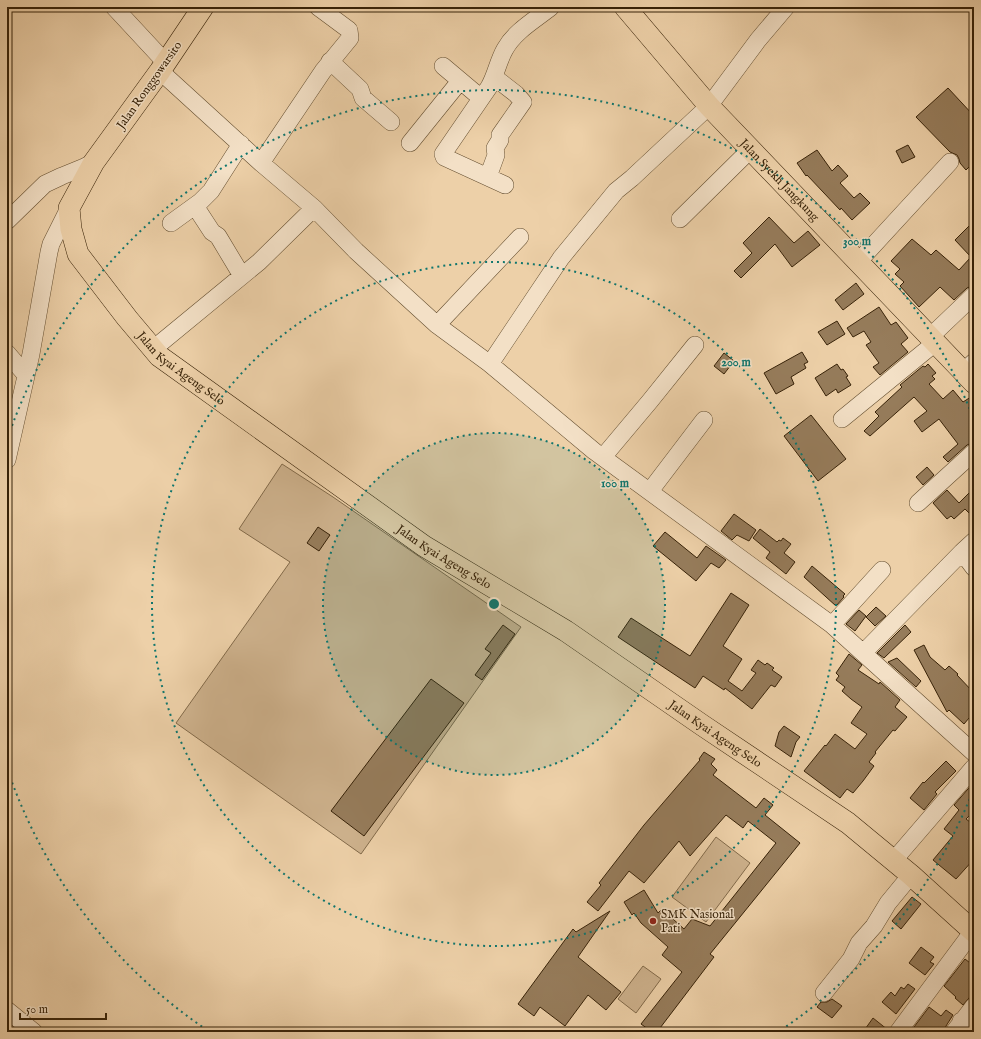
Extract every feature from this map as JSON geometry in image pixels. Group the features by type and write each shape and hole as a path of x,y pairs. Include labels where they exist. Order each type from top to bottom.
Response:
{"main road":[{"name":"Jalan Syekh Jangkung","path":"625,7 709,106 750,150 933,340 970,372"},
{"name":"Jalan Ronggowarsito","path":"94,162 163,67 198,15"},
{"path":"69,208 94,162"},
{"name":"Jalan Kyai Ageng Selo","path":"69,208 71,229 78,254 126,318 152,350 159,356 424,546 566,632 702,726 848,823 894,860 973,932"}],"street":[{"path":"114,7 163,67 241,144 314,208 356,251 437,325 490,364 603,457 832,625 974,753"},
{"path":"261,162 330,61 350,38 349,30 345,26 318,7"},
{"path":"504,185 443,156 494,77 504,50 509,43 520,30 551,7"},
{"path":"490,364 564,254 616,191 709,106 758,40 786,7"},
{"path":"330,61 360,89 363,98 392,122"},
{"path":"443,66 481,98"},
{"path":"488,177 496,155 494,148 500,140 500,135 523,102 516,94 494,77"},
{"path":"410,143 460,81"},
{"path":"171,224 195,206 216,185 241,144"},
{"path":"680,219 750,150"},
{"path":"7,221 45,184 94,162"},
{"path":"858,262 950,162"},
{"path":"195,206 212,232 218,236 242,276"},
{"path":"7,460 26,374 49,252 51,244 69,208"},
{"path":"152,350 276,247 314,208"},
{"path":"437,325 520,237"},
{"path":"842,419 933,340 974,295"},
{"path":"603,457 695,345"},
{"path":"7,353 26,374"},
{"path":"650,491 704,420"},
{"path":"918,503 974,452"},
{"path":"863,653 968,547 974,568"},
{"path":"832,625 882,570"},
{"path":"894,860 974,767"},
{"path":"824,993 851,958 863,938 874,926 888,903 911,875"},
{"path":"898,1032 973,932"},
{"path":"963,1028 974,1006"},
{"path":"7,1010 34,1032"}],"shaded area":[{"path":"282,464 333,497 521,627 361,854 176,723 290,562 239,529"},
{"path":"716,837 750,863 706,922 672,897"},
{"path":"643,966 661,979 636,1013 618,999"}],"building":[{"path":"948,88 974,116 974,162 966,170 960,163 957,155 950,152 916,117"},
{"path":"908,145 915,157 902,163 896,151"},
{"path":"817,150 832,171 838,165 848,176 840,183 854,198 860,193 870,203 852,220 841,208 840,210 807,175 806,176 797,163"},
{"path":"769,217 794,243 808,231 820,245 792,267 775,244 741,278 734,271 752,253 743,243"},
{"path":"974,221 974,285 967,288 954,300 940,287 919,307 900,286 904,282 895,274 900,269 891,261 912,239 931,255 936,250 959,270 971,257 955,240"},
{"path":"856,283 864,294 843,310 835,300"},
{"path":"879,307 891,325 896,322 908,338 901,344 908,352 880,375 873,367 879,363 866,345 871,342 864,331 853,337 847,328"},
{"path":"837,321 845,334 827,345 818,332"},
{"path":"802,352 808,362 804,364 806,368 791,377 794,384 776,394 764,373"},
{"path":"724,353 734,361 724,374 714,366"},
{"path":"837,364 848,376 846,377 851,385 838,393 836,389 826,396 815,378"},
{"path":"928,364 936,373 932,376 935,379 929,384 943,399 953,390 963,402 974,395 974,442 967,445 948,462 943,457 958,444 939,419 922,432 914,421 927,411 914,397 870,436 864,431 879,416 875,412 902,387 900,385 923,366 925,367"},
{"path":"811,415 846,459 818,481 784,436"},
{"path":"927,467 934,475 923,485 916,477"},
{"path":"974,488 974,518 965,509 954,519 951,516 947,519 933,503 947,490 959,503"},
{"path":"734,514 756,530 749,541 737,535 732,540 721,531"},
{"path":"318,527 330,535 319,551 307,543"},
{"path":"760,529 777,542 779,540 781,541 783,538 791,544 784,553 795,562 786,574 766,558 770,552 753,538"},
{"path":"665,532 697,558 706,546 726,560 719,568 711,563 696,581 653,546"},
{"path":"812,566 845,594 836,606 804,577"},
{"path":"731,593 749,605 723,646 742,659 728,681 742,691 756,673 751,670 758,660 765,665 767,663 774,668 772,670 782,677 775,687 771,685 752,709 725,688 724,690 703,676 695,688 618,637 631,618 690,656"},
{"path":"876,607 886,616 875,626 866,617"},
{"path":"859,610 866,616 855,631 846,624"},
{"path":"503,625 515,634 482,680 475,675 491,653 485,649"},
{"path":"905,625 911,632 884,658 877,653"},
{"path":"924,645 930,657 945,670 949,666 974,693 974,722 969,718 964,724 949,710 947,712 914,650"},
{"path":"849,654 862,665 858,670 879,684 880,682 900,700 895,707 907,717 895,731 893,730 875,752 876,753 869,762 874,766 863,781 853,793 847,789 840,798 804,771 835,734 855,749 867,734 851,723 862,707 842,691 845,687 836,680 839,676 836,673"},
{"path":"897,658 921,681 916,687 888,662"},
{"path":"431,679 464,703 364,836 331,811"},
{"path":"784,726 800,737 796,742 791,757 775,746 779,732"},
{"path":"704,752 715,759 711,764 717,770 713,775 756,808 764,798 773,805 765,815 800,843 710,954 714,957 657,1032 652,1032 641,1024 682,972 662,955 668,947 641,923 634,913 632,915 624,902 644,890 658,913 662,909 684,929 692,919 710,926 776,843 748,821 743,828 726,815 690,856 679,841 644,883 629,871 598,911 587,902 601,885 599,883 644,825 700,760 699,759"},
{"path":"946,761 956,771 935,792 937,794 924,810 910,798 923,782 924,783"},
{"path":"974,782 974,811 966,819 974,825 974,859 956,879 933,860 953,836 944,829 959,810 954,805"},
{"path":"912,897 921,904 901,929 892,921"},
{"path":"610,911 578,957 621,992 606,1010 588,995 565,1026 540,1007 534,1016 518,1004 573,929 576,932"},
{"path":"921,947 934,957 930,962 934,964 925,975 909,963"},
{"path":"965,959 974,966 974,992 963,1005 944,986"},
{"path":"908,984 915,989 896,1014 882,1002 891,992 895,996 901,987 904,989"},
{"path":"832,999 842,1006 832,1018 817,1007 821,1002 827,1002"},
{"path":"929,1007 941,1016 946,1010 953,1015 944,1032 911,1031"},
{"path":"873,1018 888,1030 888,1032 863,1032"}],"place":[{"name":"SMK Nasional Pati","path":"653,921"}]}
